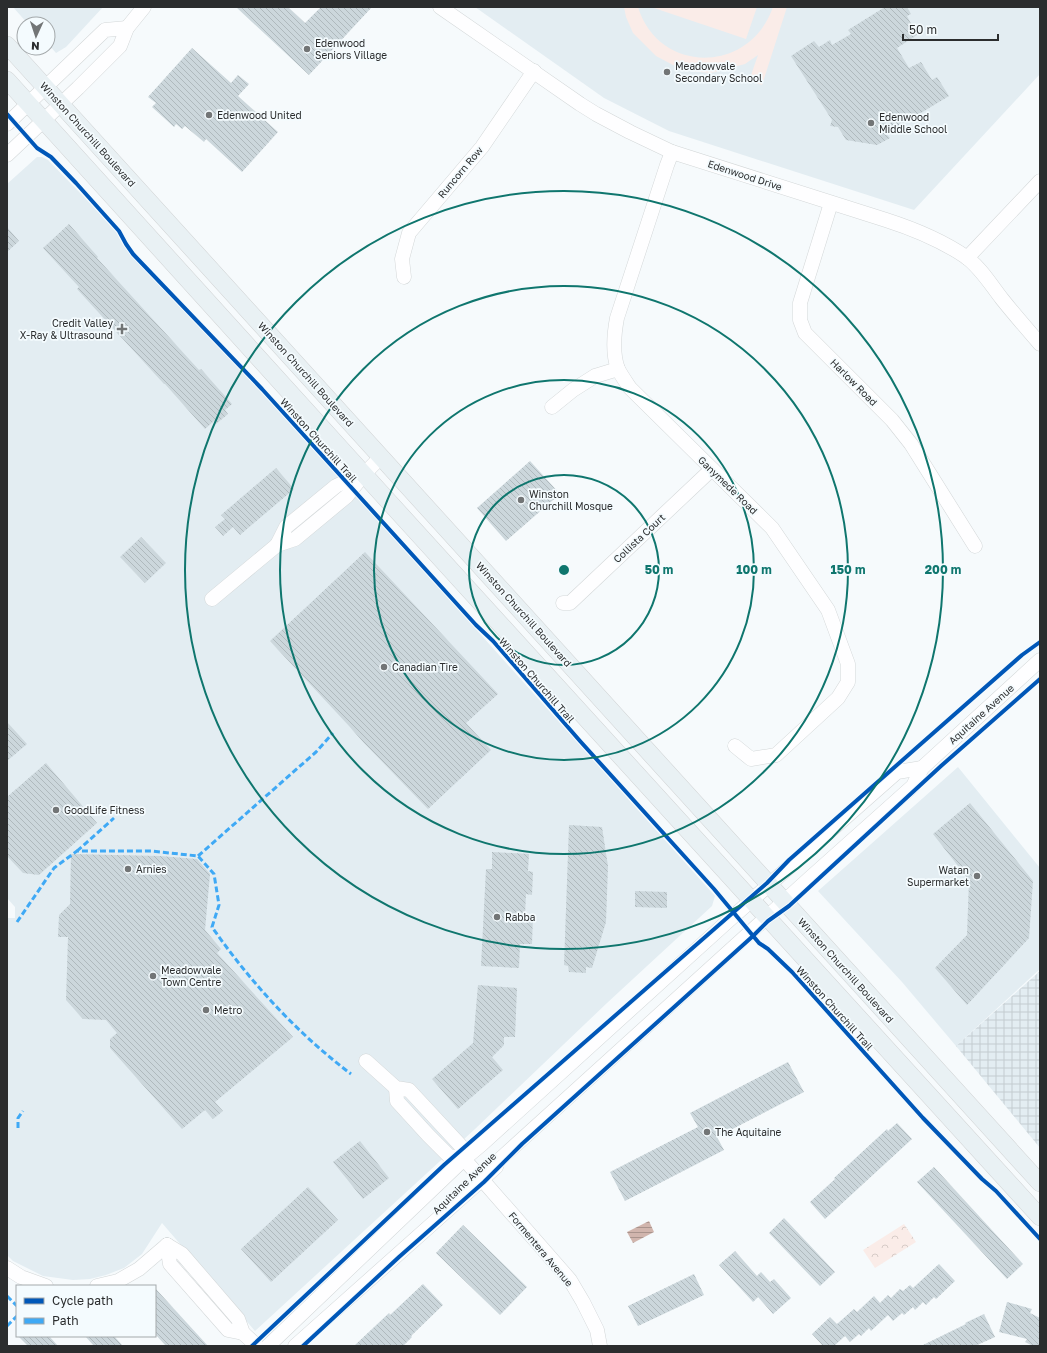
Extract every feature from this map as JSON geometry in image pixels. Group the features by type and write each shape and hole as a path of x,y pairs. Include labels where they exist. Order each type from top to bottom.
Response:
{"main road":[{"name":"Winston Churchill Boulevard","path":"7,45 1040,1183"},
{"path":"7,80 1040,1217"}],"street":[{"path":"7,155 44,121 120,46 126,28 144,7"},
{"name":"Edenwood Drive","path":"440,7 596,114 672,152 916,230 938,240 967,258 984,275 1013,313 1040,344"},
{"path":"7,124 105,30 126,28"},
{"name":"Runcorn Row","path":"404,277 402,259 409,233 482,147 534,71"},
{"name":"Ganymede Road","path":"672,152 617,318 614,335 618,369 630,388 772,528 828,610 848,664 848,682 838,698 776,754 751,759 735,746"},
{"path":"967,258 1040,181"},
{"name":"Harlow Road","path":"831,203 800,303 800,320 805,333 892,420 911,444 975,546"},
{"path":"552,408 573,390 595,376 618,369"},
{"path":"212,599 276,545 295,539 347,496 364,474 381,457"},
{"name":"Collista Court","path":"563,603 570,603 712,469"},
{"name":"Aquitaine Avenue","path":"296,1346 481,1180 496,1166 498,1161 784,901 913,786 922,768 1040,660"},
{"name":"Aquitaine Avenue","path":"268,1346 464,1159 769,884 897,772 922,768"},
{"path":"366,1061 396,1088 397,1101 433,1140 449,1156 464,1159"},
{"name":"Formentera Avenue","path":"464,1159 570,1280 597,1330 600,1346"},
{"path":"101,1285 118,1281 139,1269 167,1245 170,1264 228,1330 243,1332 257,1346"},
{"path":"7,1268 21,1278 43,1285"}],"shaded area":[{"path":"13,7 103,7 66,47 56,53 56,16 21,16"},
{"name":"Edenwood Middle School","path":"475,7 1040,7 1040,74 914,210 669,131 604,98"},
{"name":"Meadowvale Town Centre","path":"37,157 42,157 48,160 86,199 116,232 123,245 132,256 230,358 319,454 715,896 712,906 607,1003 475,1129 255,1331 162,1223 142,1254 124,1268 90,1279 73,1280 43,1276 13,1261 7,1255 7,918 15,918 15,907 7,898 7,184"},
{"path":"958,767 1040,868 1040,969 956,1046 902,982 818,891"},
{"path":"1040,971 1040,1148 956,1046"},
{"path":"649,1221 654,1232 633,1243 627,1232"}],"green space":[{"path":"624,7 638,7 649,29 665,45 684,55 705,58 726,54 745,45 761,29 773,7 787,7 762,85 749,81 758,55 745,64 711,73 689,71 656,56 633,33 626,17"},
{"path":"651,7 757,7 746,39"},
{"path":"904,1224 916,1242 875,1268 863,1250"}],"building":[{"name":"Edenwood Seniors Village","path":"236,7 288,7 305,23 321,7 372,7 309,75"},
{"path":"885,7 907,7 911,14 907,16 917,35 897,48 909,68 921,62 932,80 937,77 949,96 886,134 890,138 877,145 846,140 838,127 830,126 832,120 791,56 814,41 819,47 830,40 832,45 851,34 848,30"},
{"name":"Edenwood United","path":"192,48 231,83 238,75 249,84 238,96 278,132 242,172 206,139 204,142 185,126 182,129 176,124 174,127 152,107 156,103 148,97"},
{"path":"69,224 98,257 97,258 232,404 225,410 228,414 216,424 214,421 205,429 77,289 79,287 43,248"},
{"path":"7,227 19,241 7,252"},
{"path":"530,461 560,494 506,541 477,508"},
{"path":"276,468 294,489 240,535 233,527 223,536 215,527 225,519 221,515"},
{"path":"141,537 166,563 145,583 120,557"},
{"name":"Canadian Tire","path":"365,552 498,694 466,723 491,750 428,809 364,743 270,641"},
{"path":"7,722 27,744 7,761"},
{"path":"46,763 97,823 39,875 23,873 7,856 7,797"},
{"path":"970,803 1033,881 1029,938 967,1005 935,968 967,935 969,880 933,834"},
{"path":"569,825 602,827 608,866 606,922 592,968 586,967 586,973 569,972 568,966 564,965"},
{"path":"492,852 529,854 528,871 533,872 532,895 526,894 525,915 533,916 532,944 520,944 519,968 481,966 486,869 492,869"},
{"name":"Meadowvale Town Centre","path":"71,854 160,856 197,859 210,874 205,930 221,949 217,953 293,1037 215,1102 223,1111 213,1119 205,1110 182,1129 110,1048 110,1039 117,1033 106,1020 83,1019 66,1000 68,937 58,937 59,915 70,904"},
{"path":"635,891 667,892 667,908 635,907"},
{"path":"478,985 517,988 515,1037 504,1037 504,1045 492,1057 503,1070 458,1109 432,1079 473,1043"},
{"name":"The Aquitaine","path":"788,1062 804,1092 717,1137 724,1150 625,1201 610,1172 698,1127 690,1113"},
{"path":"897,1123 912,1139 825,1219 810,1202 887,1129 888,1131"},
{"path":"360,1141 389,1178 363,1199 333,1162"},
{"path":"934,1167 1023,1264 1007,1279 917,1182"},
{"path":"308,1187 338,1220 271,1282 241,1249"},
{"path":"784,1218 835,1272 820,1286 769,1233"},
{"path":"463,1225 527,1287 500,1315 436,1253"},
{"path":"735,1251 757,1276 761,1272 770,1282 774,1279 791,1298 773,1314 758,1297 753,1302 719,1265"},
{"path":"939,1264 955,1281 936,1299 934,1297 926,1305 923,1302 915,1310 913,1307 904,1315 902,1313 893,1321 888,1315 871,1331 869,1328 861,1336 859,1334 850,1342 845,1336 834,1346 823,1346 812,1334 830,1317 837,1324 854,1309 857,1312 874,1296 880,1303 888,1295 891,1298 900,1289 903,1291 910,1285 913,1288"},
{"path":"694,1274 704,1295 638,1326 628,1306"},
{"path":"423,1284 443,1305 411,1336 412,1337 403,1346 354,1346 389,1313 390,1315"},
{"path":"156,1289 208,1346 166,1346 156,1335"},
{"path":"1007,1302 1032,1309 1030,1313 1040,1318 1040,1346 1033,1346 1025,1342 1027,1339 999,1332"},
{"path":"984,1314 995,1337 975,1346 921,1346 966,1324 965,1323"},
{"path":"19,1337 50,1337 58,1346 28,1346"},
{"path":"86,1337 115,1337 123,1346 94,1346"}],"marked path":[{"path":"198,856 316,752 333,733"},
{"path":"77,851 114,818"},
{"path":"17,922 54,868 77,851 151,851 198,856 214,874 219,905 212,927 243,968 276,1006 312,1042 351,1074"},
{"path":"18,1128 18,1118 23,1111"},
{"path":"7,1296 16,1305"},
{"path":"7,1326 16,1317"}],"cycle path":[{"name":"Winston Churchill Trail","path":"7,114 37,148 51,157 76,183 119,231 133,254 262,389 476,625 493,641 580,741 714,889 759,943 768,949 792,972 923,1118 982,1179 996,1191 1040,1239"},
{"path":"252,1346 444,1165 767,883 789,860 1022,655 1040,642"},
{"path":"303,1346 399,1257 484,1182 522,1144 768,921 789,906 941,766 1040,679"}],"place":[{"name":"Edenwood Seniors Village","path":"307,49"},
{"name":"Meadowvale Secondary School","path":"667,72"},
{"name":"Edenwood United","path":"209,115"},
{"name":"Edenwood Middle School","path":"871,123"},
{"name":"Credit Valley X-Ray & Ultrasound","path":"122,329"},
{"name":"Winston Churchill Mosque","path":"521,500"},
{"name":"Canadian Tire","path":"384,667"},
{"name":"GoodLife Fitness","path":"56,810"},
{"name":"Arnies","path":"128,869"},
{"name":"Watan Supermarket","path":"977,876"},
{"name":"Rabba","path":"497,917"},
{"name":"Meadowvale Town Centre","path":"153,976"},
{"name":"Metro","path":"206,1010"},
{"name":"The Aquitaine","path":"707,1132"}]}
